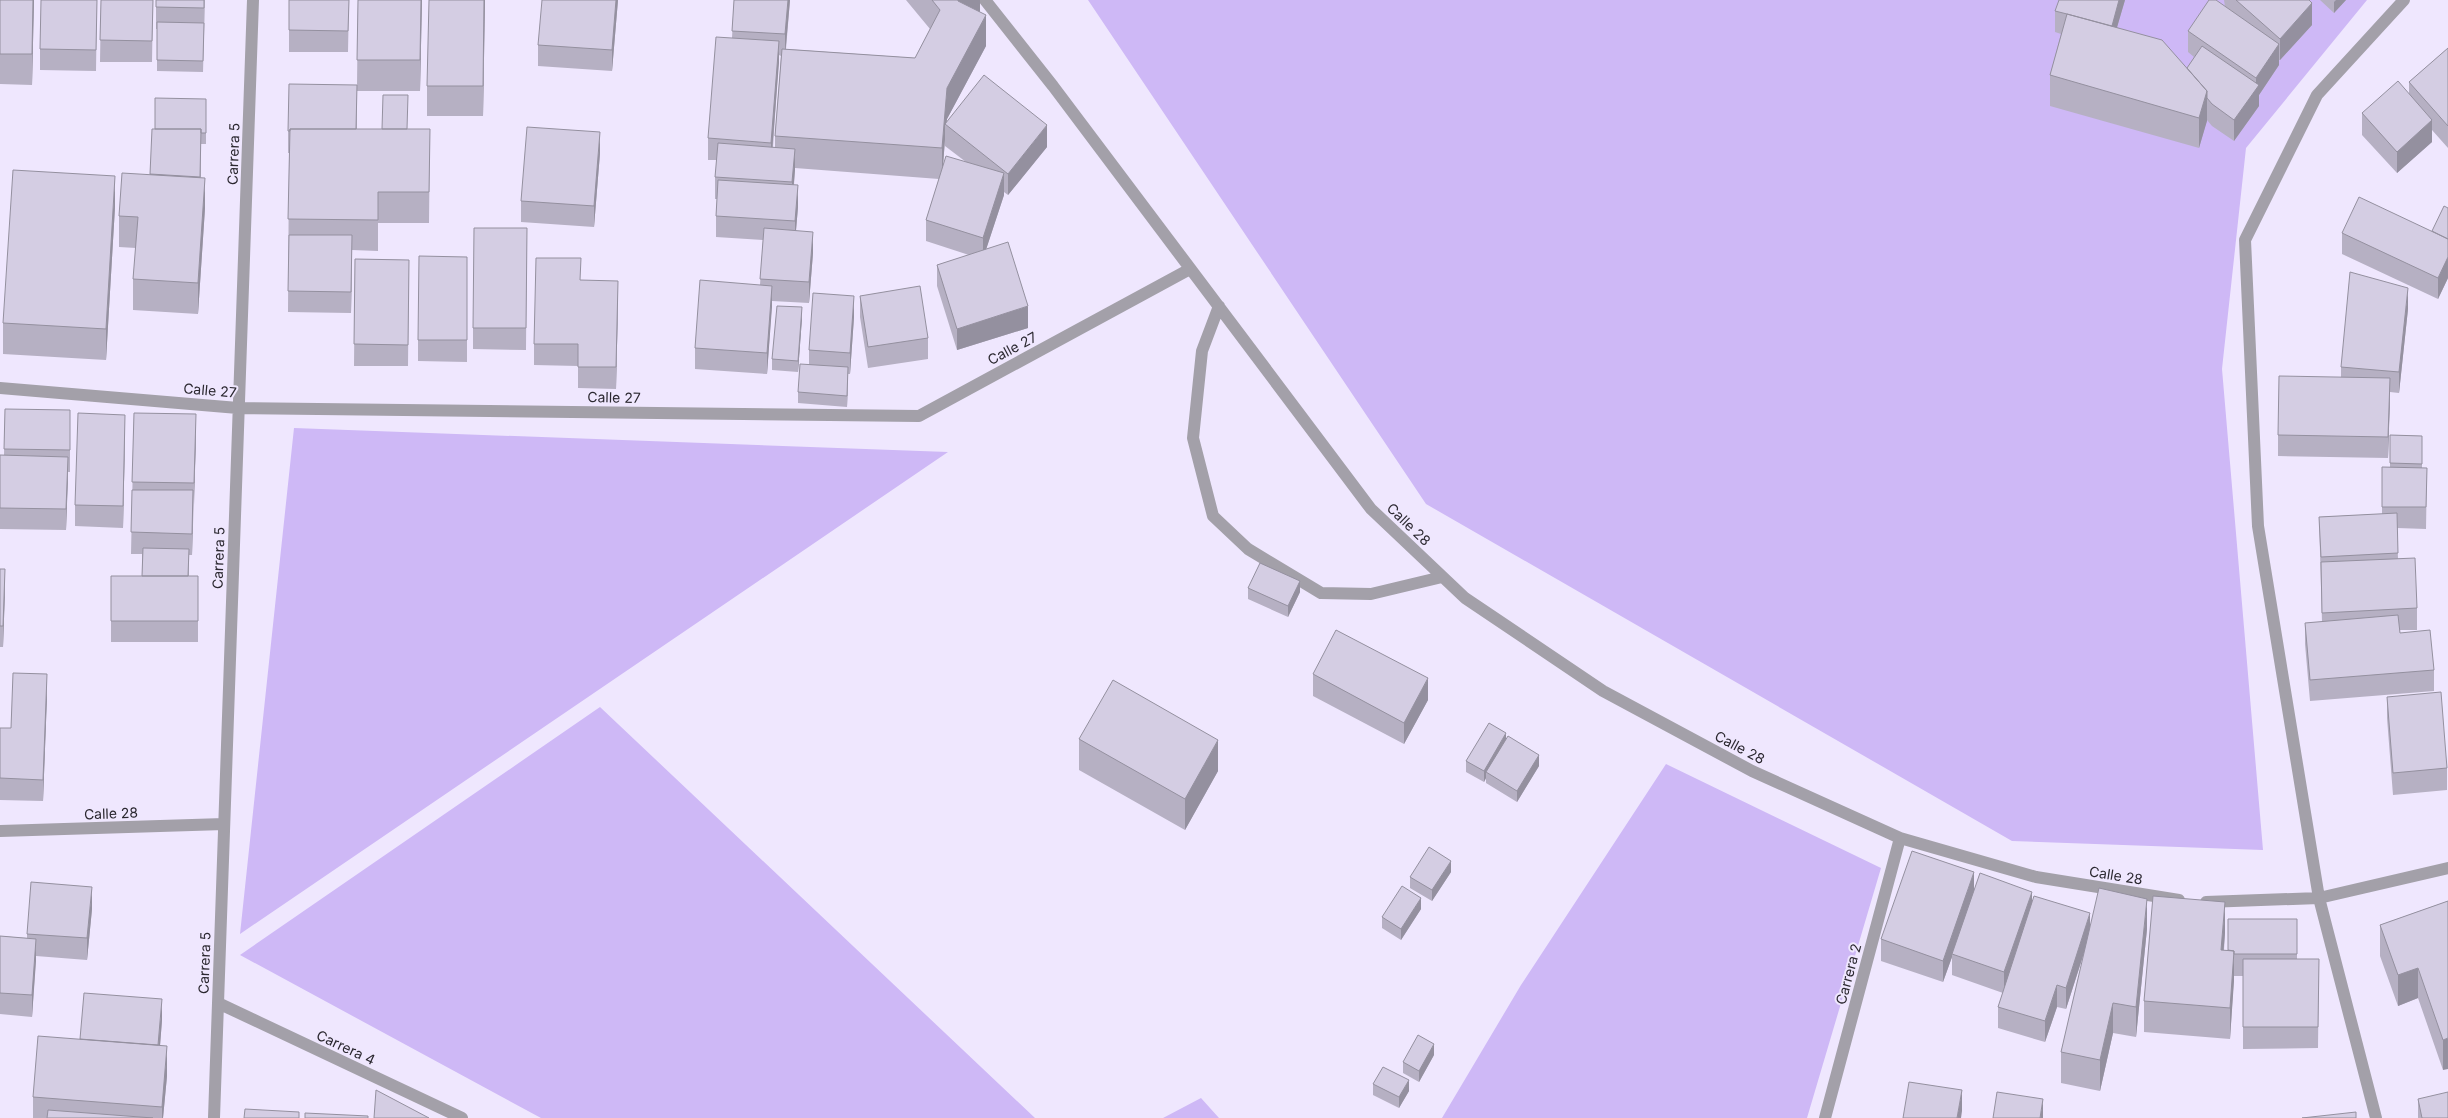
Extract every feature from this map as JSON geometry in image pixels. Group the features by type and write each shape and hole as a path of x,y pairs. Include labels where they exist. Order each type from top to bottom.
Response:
{"street":[{"name":"Carrera 5","path":"214,1118 253,0"},
{"name":"Calle 28","path":"986,0 1053,86 1371,509 1465,598 1603,691 1752,771 1900,838 2036,877 2192,902 2319,898 2448,868"},
{"path":"2376,1118 2319,898 2258,526 2245,240 2317,95 2404,0"},
{"name":"Calle 27","path":"0,388 238,408 919,416 1190,269"},
{"path":"1219,306 1202,351 1193,438 1213,516 1248,549 1321,593 1370,594 1442,577"},
{"name":"Calle 28","path":"0,831 224,824"},
{"name":"Carrera 2","path":"1825,1118 1900,838"},
{"name":"Carrera 4","path":"218,1003 462,1118"}],"shaded area":[{"path":"1088,0 2367,0 2246,148 2222,369 2263,850 2012,841 1426,504"},
{"path":"294,428 948,452 240,934"},
{"path":"600,707 1035,1118 541,1118 240,955"},
{"path":"1666,764 1881,868 1807,1118 1442,1118 1521,985"},
{"path":"1201,1098 1219,1118 1163,1118"}],"building":[{"path":"0,0 33,0 32,54 0,54"},
{"path":"41,0 97,0 96,50 40,49"},
{"path":"101,0 153,0 152,41 100,40"},
{"path":"156,0 204,0 204,8 156,7"},
{"path":"289,0 349,0 348,31 289,30"},
{"path":"358,0 421,0 420,60 357,60"},
{"path":"429,0 484,0 483,86 427,86"},
{"path":"542,0 616,0 612,50 538,45"},
{"path":"734,0 788,0 785,34 732,31"},
{"path":"932,0 958,0 986,15 947,88 942,148 775,136 782,49 915,58 940,10"},
{"path":"2059,0 2119,0 2112,26 2055,11"},
{"path":"2209,0 2216,0 2279,44 2256,78 2188,31"},
{"path":"2236,0 2309,0 2312,3 2280,39"},
{"path":"2067,14 2162,40 2207,91 2199,118 2050,75"},
{"path":"157,22 204,23 203,61 157,60"},
{"path":"716,37 779,41 771,143 708,138"},
{"path":"2202,46 2259,85 2234,120 2212,104 2207,98 2207,91 2187,68"},
{"path":"2448,48 2448,126 2409,82"},
{"path":"984,75 1047,125 1008,174 945,124"},
{"path":"2398,81 2432,120 2397,152 2362,113"},
{"path":"289,84 357,85 356,129 290,129 288,131"},
{"path":"383,95 408,95 407,129 382,129"},
{"path":"155,98 206,99 206,133 201,133 201,129 155,129"},
{"path":"527,127 600,132 594,206 521,201"},
{"path":"152,129 201,129 200,177 150,174"},
{"path":"290,129 430,129 429,192 378,192 378,220 288,219"},
{"path":"718,143 795,149 792,182 715,177"},
{"path":"946,156 1004,173 983,238 926,220"},
{"path":"13,170 115,176 106,329 3,323"},
{"path":"122,173 205,178 198,283 133,279 138,217 119,216"},
{"path":"718,180 798,185 795,221 716,216"},
{"path":"2359,197 2448,239 2448,257 2438,278 2342,233"},
{"path":"2444,206 2448,208 2448,239 2432,231"},
{"path":"474,228 527,228 526,328 473,328"},
{"path":"764,228 813,232 809,282 760,279"},
{"path":"289,235 352,235 351,292 288,291"},
{"path":"1008,242 1028,306 957,329 937,265"},
{"path":"419,256 467,257 467,340 418,340"},
{"path":"536,258 581,258 580,280 618,281 616,367 578,367 578,344 534,344"},
{"path":"355,259 409,260 408,345 354,344"},
{"path":"2350,272 2408,288 2399,372 2341,367"},
{"path":"700,280 772,286 767,353 695,348"},
{"path":"920,286 928,338 868,347 860,296"},
{"path":"813,293 854,296 850,353 809,350"},
{"path":"777,306 802,307 798,361 772,359"},
{"path":"800,364 848,367 847,396 798,392"},
{"path":"2279,376 2390,378 2388,437 2278,435"},
{"path":"5,409 70,410 70,450 4,449"},
{"path":"78,413 125,415 123,506 75,505"},
{"path":"134,413 196,414 194,483 132,482"},
{"path":"2390,435 2422,436 2422,464 2390,463"},
{"path":"0,455 68,457 66,509 0,508"},
{"path":"2382,467 2427,468 2426,507 2382,507"},
{"path":"132,490 193,490 192,534 131,532"},
{"path":"2397,513 2398,553 2321,557 2319,517"},
{"path":"143,548 189,549 188,576 142,576"},
{"path":"2415,558 2417,608 2322,613 2321,562"},
{"path":"1260,563 1300,581 1288,606 1248,588"},
{"path":"0,569 5,569 3,626 0,626"},
{"path":"111,576 198,576 198,621 111,621"},
{"path":"2398,615 2400,633 2430,630 2434,670 2310,680 2305,623"},
{"path":"1336,630 1428,678 1404,723 1313,674"},
{"path":"13,673 47,674 43,780 0,778 0,728 11,728"},
{"path":"1113,680 1218,740 1185,799 1079,739"},
{"path":"2441,692 2447,768 2393,773 2387,697"},
{"path":"1489,723 1506,733 1484,771 1466,761"},
{"path":"1508,736 1539,755 1517,791 1486,772"},
{"path":"1429,847 1451,861 1432,890 1410,877"},
{"path":"1912,851 1974,872 1943,961 1881,939"},
{"path":"1980,873 2032,892 2004,972 1952,954"},
{"path":"31,882 92,887 87,938 27,934"},
{"path":"1402,886 1421,898 1401,929 1382,917"},
{"path":"2099,888 2147,899 2136,1007 2113,1003 2100,1060 2061,1052"},
{"path":"2034,896 2090,913 2066,988 2057,985 2045,1021 1998,1007"},
{"path":"2153,896 2225,902 2221,950 2234,951 2230,1008 2144,1001"},
{"path":"2448,901 2448,1038 2443,1040 2418,968 2398,975 2380,925"},
{"path":"2228,919 2297,919 2297,954 2234,954 2234,951 2228,950"},
{"path":"0,936 36,939 32,995 0,993"},
{"path":"2243,959 2319,959 2318,1027 2243,1027"},
{"path":"84,993 162,999 158,1045 80,1039"},
{"path":"1418,1035 1434,1044 1419,1071 1403,1062"},
{"path":"38,1036 167,1046 162,1107 33,1097"},
{"path":"1383,1067 1409,1080 1399,1097 1373,1084"},
{"path":"1909,1082 1962,1090 1957,1118 1903,1118"},
{"path":"376,1090 429,1118 374,1118"},
{"path":"1997,1092 2043,1099 2040,1118 1993,1118"},
{"path":"2448,1092 2448,1118 2422,1118 2418,1099"},
{"path":"245,1109 299,1112 299,1118 244,1118"},
{"path":"48,1110 153,1118 47,1118"},
{"path":"2356,1112 2356,1118 2302,1118"},
{"path":"305,1113 368,1116 368,1118 305,1118"}]}
